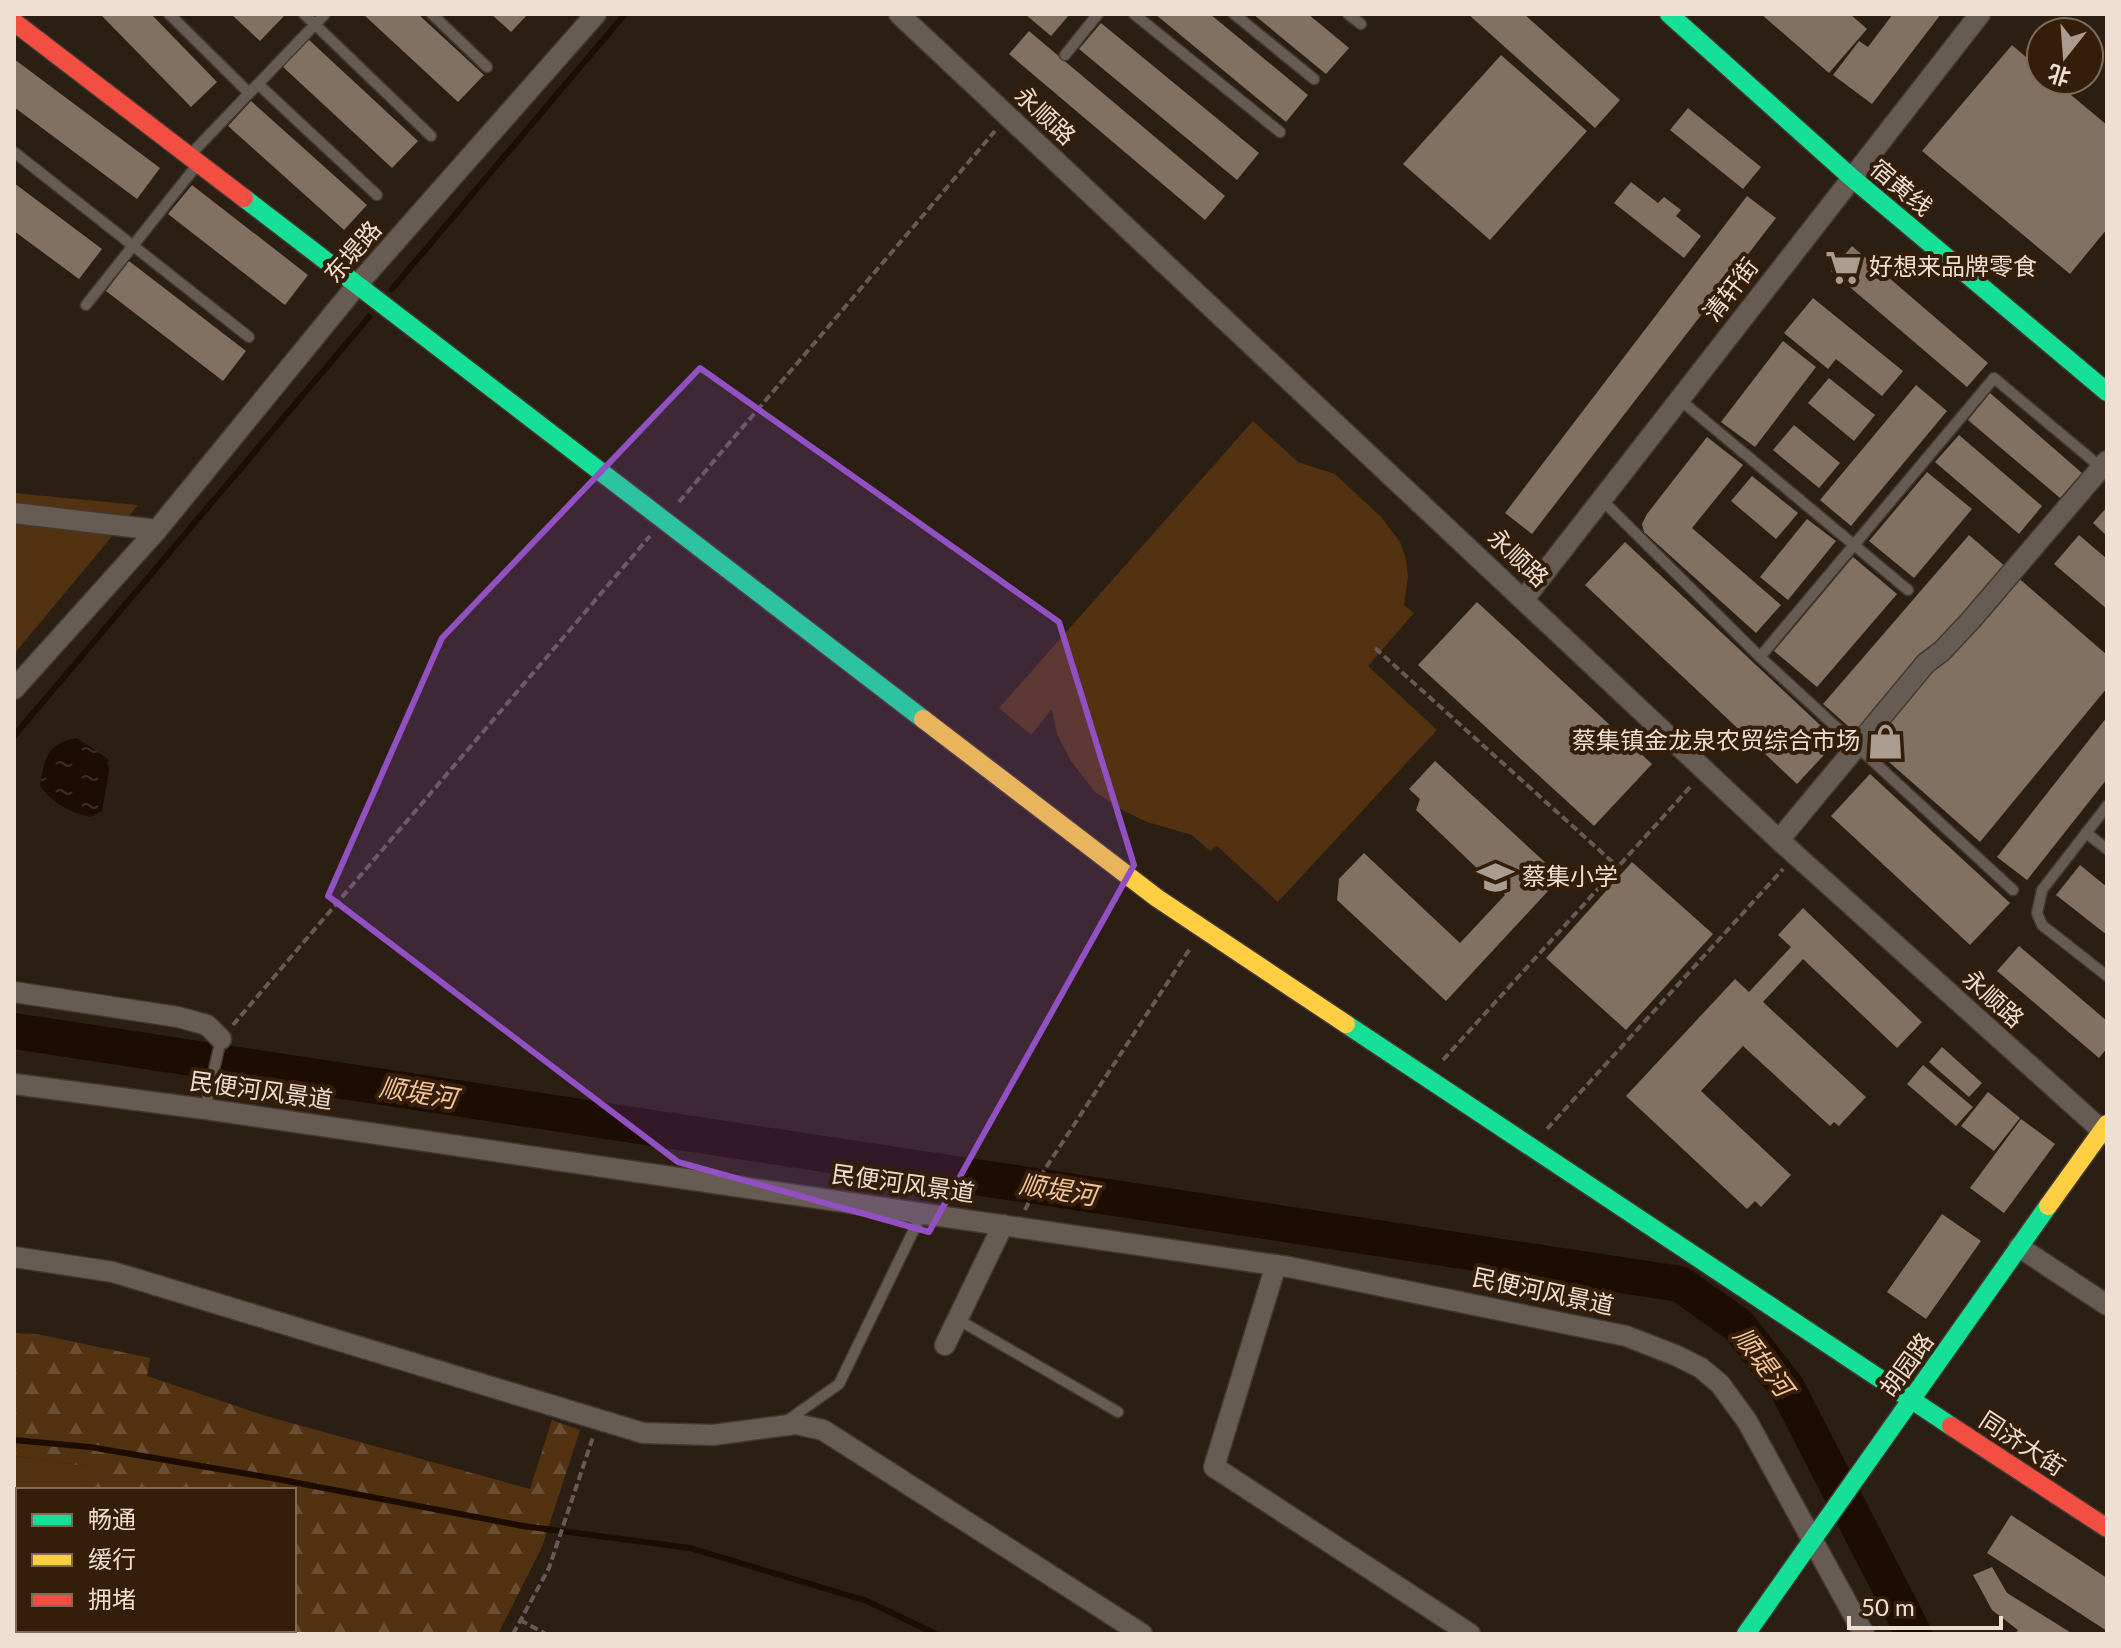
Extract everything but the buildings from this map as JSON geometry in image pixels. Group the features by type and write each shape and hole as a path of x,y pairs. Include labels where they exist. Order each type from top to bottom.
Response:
{"street":[{"name":"东堤路","path":"14,689 157,530 357,285 596,14"},
{"name":"永顺路","path":"899,14 1779,840 2105,1130"},
{"name":"宿黄线","path":"1669,14 1851,177 2107,392"},
{"name":"清轩街","path":"1524,599 1980,14"},
{"name":"同济大街","path":"16,27 1157,898 2107,1528"},
{"path":"1779,840 1926,663 1971,620 2105,467"},
{"path":"14,513 157,530"},
{"path":"14,992 178,1017 207,1025 221,1039"},
{"name":"民便河风景道","path":"14,1084 205,1108 1276,1265 1626,1336 1701,1368 1720,1384 1747,1421 1815,1532 1864,1634"},
{"name":"胡园路","path":"1746,1634 1815,1532 2105,1130"},
{"path":"945,1345 1003,1225"},
{"path":"2019,1247 2107,1305"},
{"path":"14,1257 113,1272 643,1433 713,1435 796,1424 823,1430 1142,1634"},
{"path":"1276,1265 1214,1467 1470,1634"}],"lane":[{"path":"169,14 249,93"},
{"path":"304,14 431,136"},
{"path":"86,305 133,246 194,160 249,93 325,14"},
{"path":"432,14 487,67"},
{"path":"1065,55 1098,14"},
{"path":"1134,14 1280,132"},
{"path":"1234,14 1314,79"},
{"path":"1348,14 1361,24"},
{"path":"258,84 377,195"},
{"path":"14,152 249,337"},
{"path":"1760,657 1994,378 2105,467"},
{"path":"1679,399 1908,590"},
{"path":"1601,499 1760,657 2013,890"},
{"path":"2107,806 2042,890 2037,913 2042,925 2107,976"},
{"path":"2086,833 2107,849"},
{"path":"205,1108 221,1039"},
{"path":"780,1426 839,1384 922,1213"},
{"path":"957,1319 1118,1412"}],"path":[{"path":"221,1039 1008,116"},
{"path":"1375,648 1618,867"},
{"path":"1428,1077 1705,770"},
{"path":"1531,1147 1796,855"},
{"path":"1023,1215 1043,1172 1203,928"},
{"path":"513,1634 549,1568 598,1421"},
{"path":"520,1620 546,1634"}],"highlighted area":[{"path":"700,368 1059,622 1134,865 929,1232 678,1162 328,896 442,638"}],"green space":[{"path":"1253,421 1298,462 1335,474 1381,517 1400,542 1408,577 1404,605 1414,613 1368,666 1437,730 1278,902 1217,846 1210,851 1192,835 1147,822 1095,792 1071,761 1057,734 1052,709 1031,735 999,708"},
{"path":"14,493 138,505 14,654"},
{"path":"14,1333 37,1334 150,1358 147,1376 266,1416 530,1489 552,1420 580,1430 542,1547 498,1634 122,1634 118,1632 296,1632 296,1488 86,1488 90,1467 14,1456"},
{"path":"14,1456 91,1467 86,1488 16,1488 16,1632 54,1632 14,1634"}],"water":[{"path":"77,738 108,759 102,811 90,817 62,806 40,786 43,768 53,748"}],"waterway":[{"path":"392,289 625,14"},
{"path":"14,736 369,317"},
{"name":"顺堤河","path":"14,1031 1680,1284 1739,1326 1787,1388 1914,1634"},
{"path":"14,1440 90,1447 523,1526 690,1548 867,1601 936,1634"}],"traffic: fast":[{"path":"1669,14 1851,177 2107,392"},
{"path":"244,198 923,719"},
{"path":"1346,1024 1951,1426"},
{"path":"1746,1634 2048,1206"}],"traffic: slow":[{"path":"923,719 1157,898 1346,1024"},
{"path":"2048,1206 2107,1124"}],"traffic: jam":[{"path":"14,22 244,198"},
{"path":"1951,1426 2107,1528"}],"place":[{"name":"好想来品牌零食","path":"1843,267"},
{"name":"蔡集镇金龙泉农贸综合市场","path":"1886,741"},
{"name":"蔡集小学","path":"1496,877"}]}
